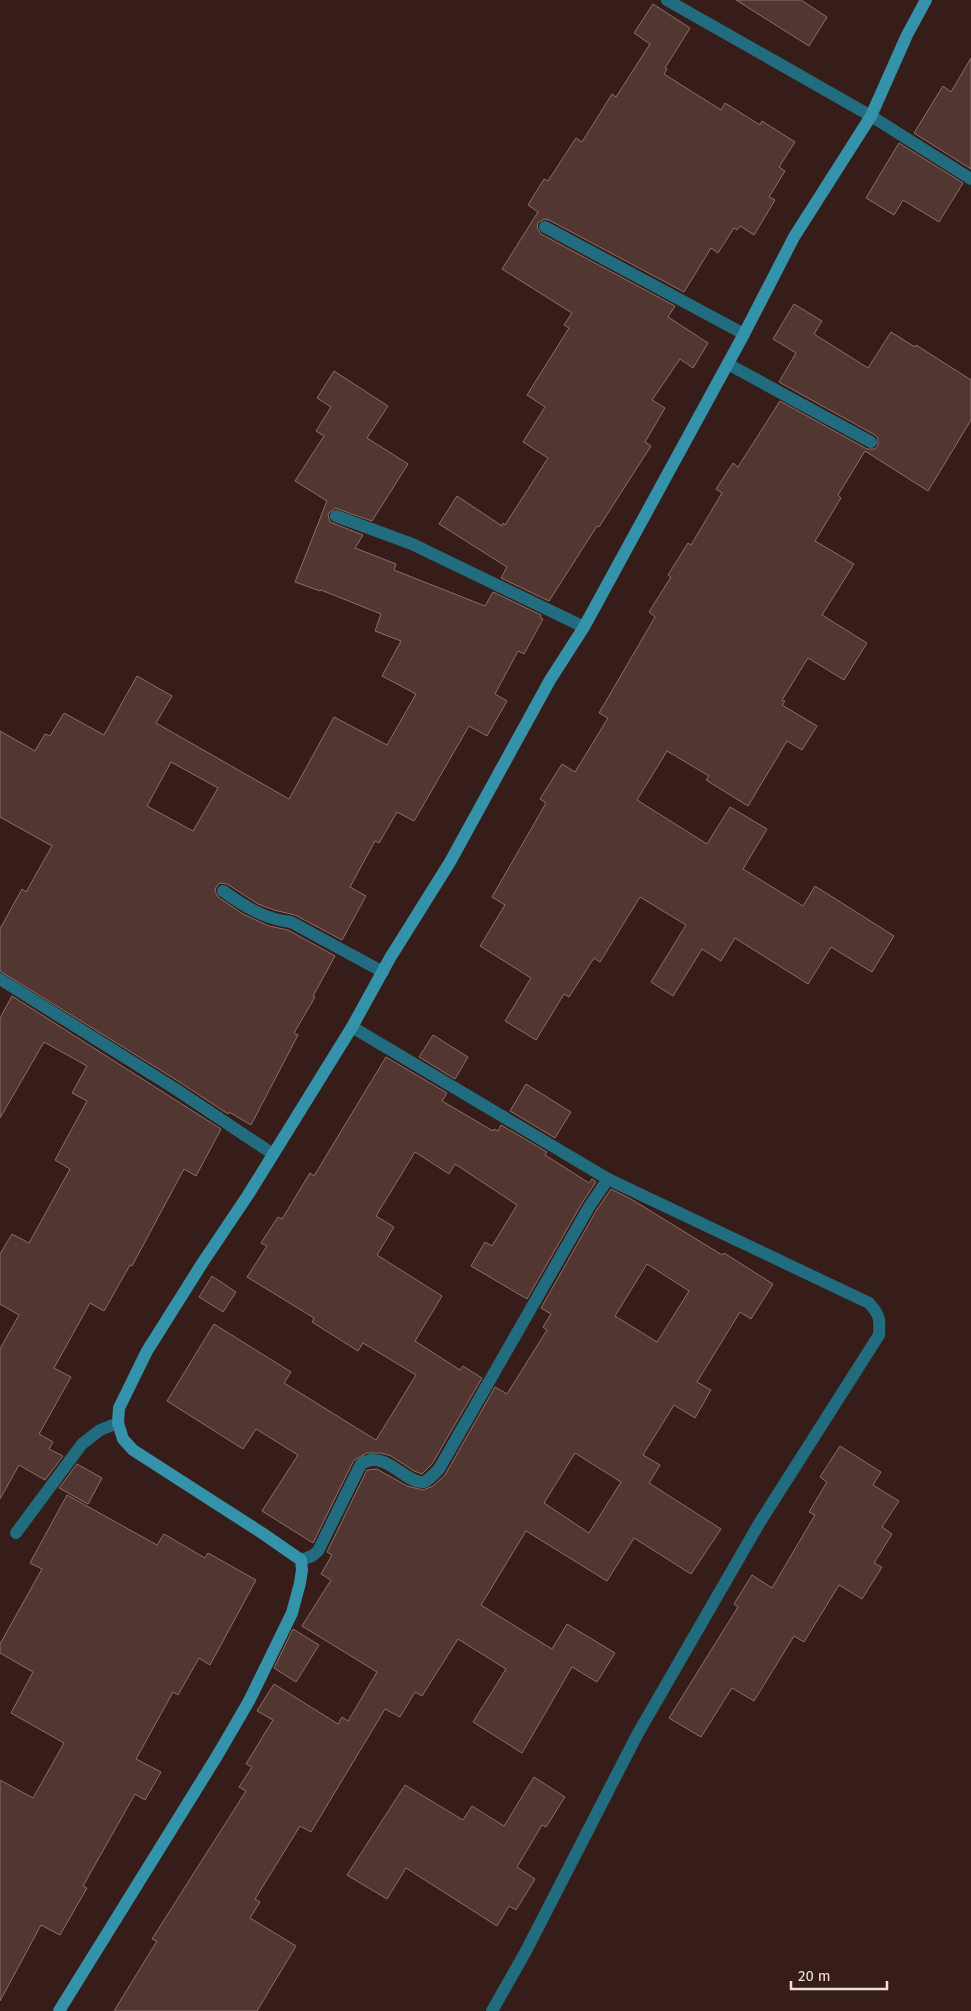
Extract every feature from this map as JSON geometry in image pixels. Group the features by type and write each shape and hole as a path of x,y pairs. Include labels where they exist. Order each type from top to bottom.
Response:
{"street":[{"path":"668,0 871,116 971,179"},
{"path":"58,2011 249,1700 292,1613 302,1570 301,1560 132,1450 123,1439 118,1423 119,1408 123,1397 147,1351 202,1262 248,1195 352,1027 382,972 450,862 550,680 584,627 728,364 794,237 871,116 907,35 926,0"},
{"path":"545,227 744,334"},
{"path":"728,364 871,442"},
{"path":"336,516 412,544 584,627"},
{"path":"223,891 245,907 276,920 291,922 382,972"},
{"path":"0,979 166,1083 273,1154"},
{"path":"352,1027 608,1179 869,1303 878,1313 880,1322 879,1335 760,1522 637,1735 526,1951 492,2011"},
{"path":"301,1560 312,1556 318,1551 361,1464 372,1459 392,1466 421,1482 426,1481 439,1468 589,1208 608,1179"},
{"path":"16,1534 82,1444 100,1430 118,1423"}],"building":[{"path":"736,0 801,0 827,17 809,46"},
{"path":"653,4 690,28 665,68 667,69 664,74 721,110 725,103 760,125 762,121 795,142 779,167 785,171 769,197 775,200 754,235 740,226 737,230 734,228 718,253 711,248 684,292 549,220 544,219 538,223 537,228 541,234 675,306 668,317 708,343 693,368 680,359 652,400 665,408 645,442 651,446 549,601 501,578 507,567 439,524 457,496 502,526 503,523 505,525 548,458 523,442 545,407 527,395 569,328 564,325 572,313 502,269 538,212 528,205 544,179 548,181 576,138 582,142 612,94 616,97 650,44 634,33"},
{"path":"971,58 971,169 914,133 943,86 951,92"},
{"path":"899,143 963,183 939,222 903,200 894,215 866,198"},
{"path":"794,304 822,321 814,334 868,368 891,332 915,347 916,345 971,380 971,420 928,491 865,451 838,495 841,498 815,541 854,564 822,615 867,643 844,680 808,658 782,700 785,701 782,705 817,726 802,750 787,741 748,806 706,780 709,776 667,751 637,800 707,844 730,807 767,829 743,869 803,906 815,886 894,936 872,972 831,947 808,984 735,938 721,961 702,949 673,996 651,982 686,925 640,897 600,962 594,958 569,997 564,994 536,1040 505,1021 531,978 480,946 505,905 492,897 546,803 540,799 562,764 575,772 608,718 599,713 655,617 649,612 671,577 668,575 688,543 691,545 722,493 716,489 733,463 738,467 780,401 867,449 875,449 878,445 878,438 875,435 779,382 796,353 773,339"},
{"path":"334,371 388,406 367,438 408,464 372,521 335,508 328,514 330,522 363,535 355,548 396,564 394,570 485,606 493,592 541,615 540,617 543,619 524,654 518,651 495,694 507,701 487,736 469,726 414,821 397,812 379,843 375,841 350,887 366,896 342,940 295,915 258,904 227,884 220,883 216,887 215,891 218,897 243,914 269,926 288,930 335,956 313,996 315,997 294,1033 298,1035 251,1125 229,1112 228,1114 0,971 0,929 22,889 26,892 52,846 0,817 0,731 35,751 45,734 50,736 64,713 104,735 137,676 172,696 156,723 289,799 334,717 387,745 416,694 382,676 401,641 375,631 381,614 321,590 295,582 327,501 295,481 324,436 316,431 331,407 317,398","holes":["171,762 218,788 193,831 147,806"]},
{"path":"12,996 221,1129 196,1176 184,1169 132,1266 130,1265 104,1311 90,1303 54,1368 71,1377 39,1434 53,1442 49,1449 63,1456 45,1480 19,1465 0,1499 0,1349 19,1315 0,1304 0,1254 12,1234 29,1243 70,1169 55,1160 87,1101 72,1093 87,1066 44,1042 0,1118 0,1018"},
{"path":"433,1035 468,1057 455,1079 419,1057"},
{"path":"386,1057 447,1093 442,1101 493,1131 494,1129 498,1131 501,1125 547,1152 545,1155 589,1183 592,1179 596,1182 527,1299 471,1266 485,1242 492,1246 517,1205 455,1164 449,1174 415,1152 376,1216 394,1227 377,1255 442,1296 415,1341 460,1370 463,1366 482,1378 432,1464 422,1474 391,1456 381,1453 367,1453 354,1460 313,1543 262,1511 298,1455 256,1429 243,1449 167,1401 214,1324 291,1372 284,1383 376,1440 416,1375 363,1343 358,1351 312,1322 314,1318 247,1277 267,1246 261,1243 278,1217 282,1219 310,1173 314,1176"},
{"path":"526,1084 571,1112 555,1138 510,1111"},
{"path":"611,1189 631,1199 722,1255 724,1253 773,1284 751,1319 740,1312 697,1382 711,1390 695,1418 674,1405 643,1455 660,1465 649,1483 721,1529 691,1574 634,1538 607,1581 526,1531 481,1605 552,1649 567,1624 615,1653 597,1682 572,1667 522,1753 473,1722 506,1669 458,1639 422,1696 415,1692 400,1717 385,1709 311,1832 300,1826 255,1899 260,1902 250,1918 296,1946 257,2011 114,2011 157,1941 152,1939 246,1791 239,1787 252,1767 246,1764 273,1720 257,1711 274,1684 338,1724 342,1717 348,1721 377,1672 302,1626 331,1580 321,1574 332,1555 327,1552 367,1470 377,1469 407,1486 423,1490 433,1486 445,1475 495,1387 507,1394 547,1330 543,1327 551,1314 541,1308 596,1211","holes":["647,1264 689,1291 657,1342 615,1316","575,1453 621,1482 589,1533 544,1503"]},
{"path":"212,1276 236,1292 223,1312 199,1297"},
{"path":"840,1446 881,1472 873,1485 899,1501 882,1527 892,1534 874,1563 882,1567 862,1599 839,1585 804,1642 794,1636 754,1701 732,1688 701,1737 669,1718 738,1607 734,1604 752,1575 772,1588 815,1515 809,1512 827,1482 820,1477"},
{"path":"77,1464 102,1478 88,1504 59,1488"},
{"path":"67,1495 157,1545 164,1534 205,1558 208,1553 256,1580 210,1665 199,1658 178,1695 173,1692 136,1759 161,1772 145,1800 135,1794 83,1886 87,1888 60,1935 41,1925 0,2001 0,1780 33,1798 64,1743 11,1713 33,1672 0,1653 0,1644 42,1569 30,1563"},
{"path":"293,1629 319,1645 296,1682 274,1668"},
{"path":"534,1777 565,1797 546,1827 542,1825 517,1867 535,1879 516,1910 509,1906 497,1926 406,1868 387,1899 347,1875 405,1785 463,1820 472,1806 504,1826"}]}
